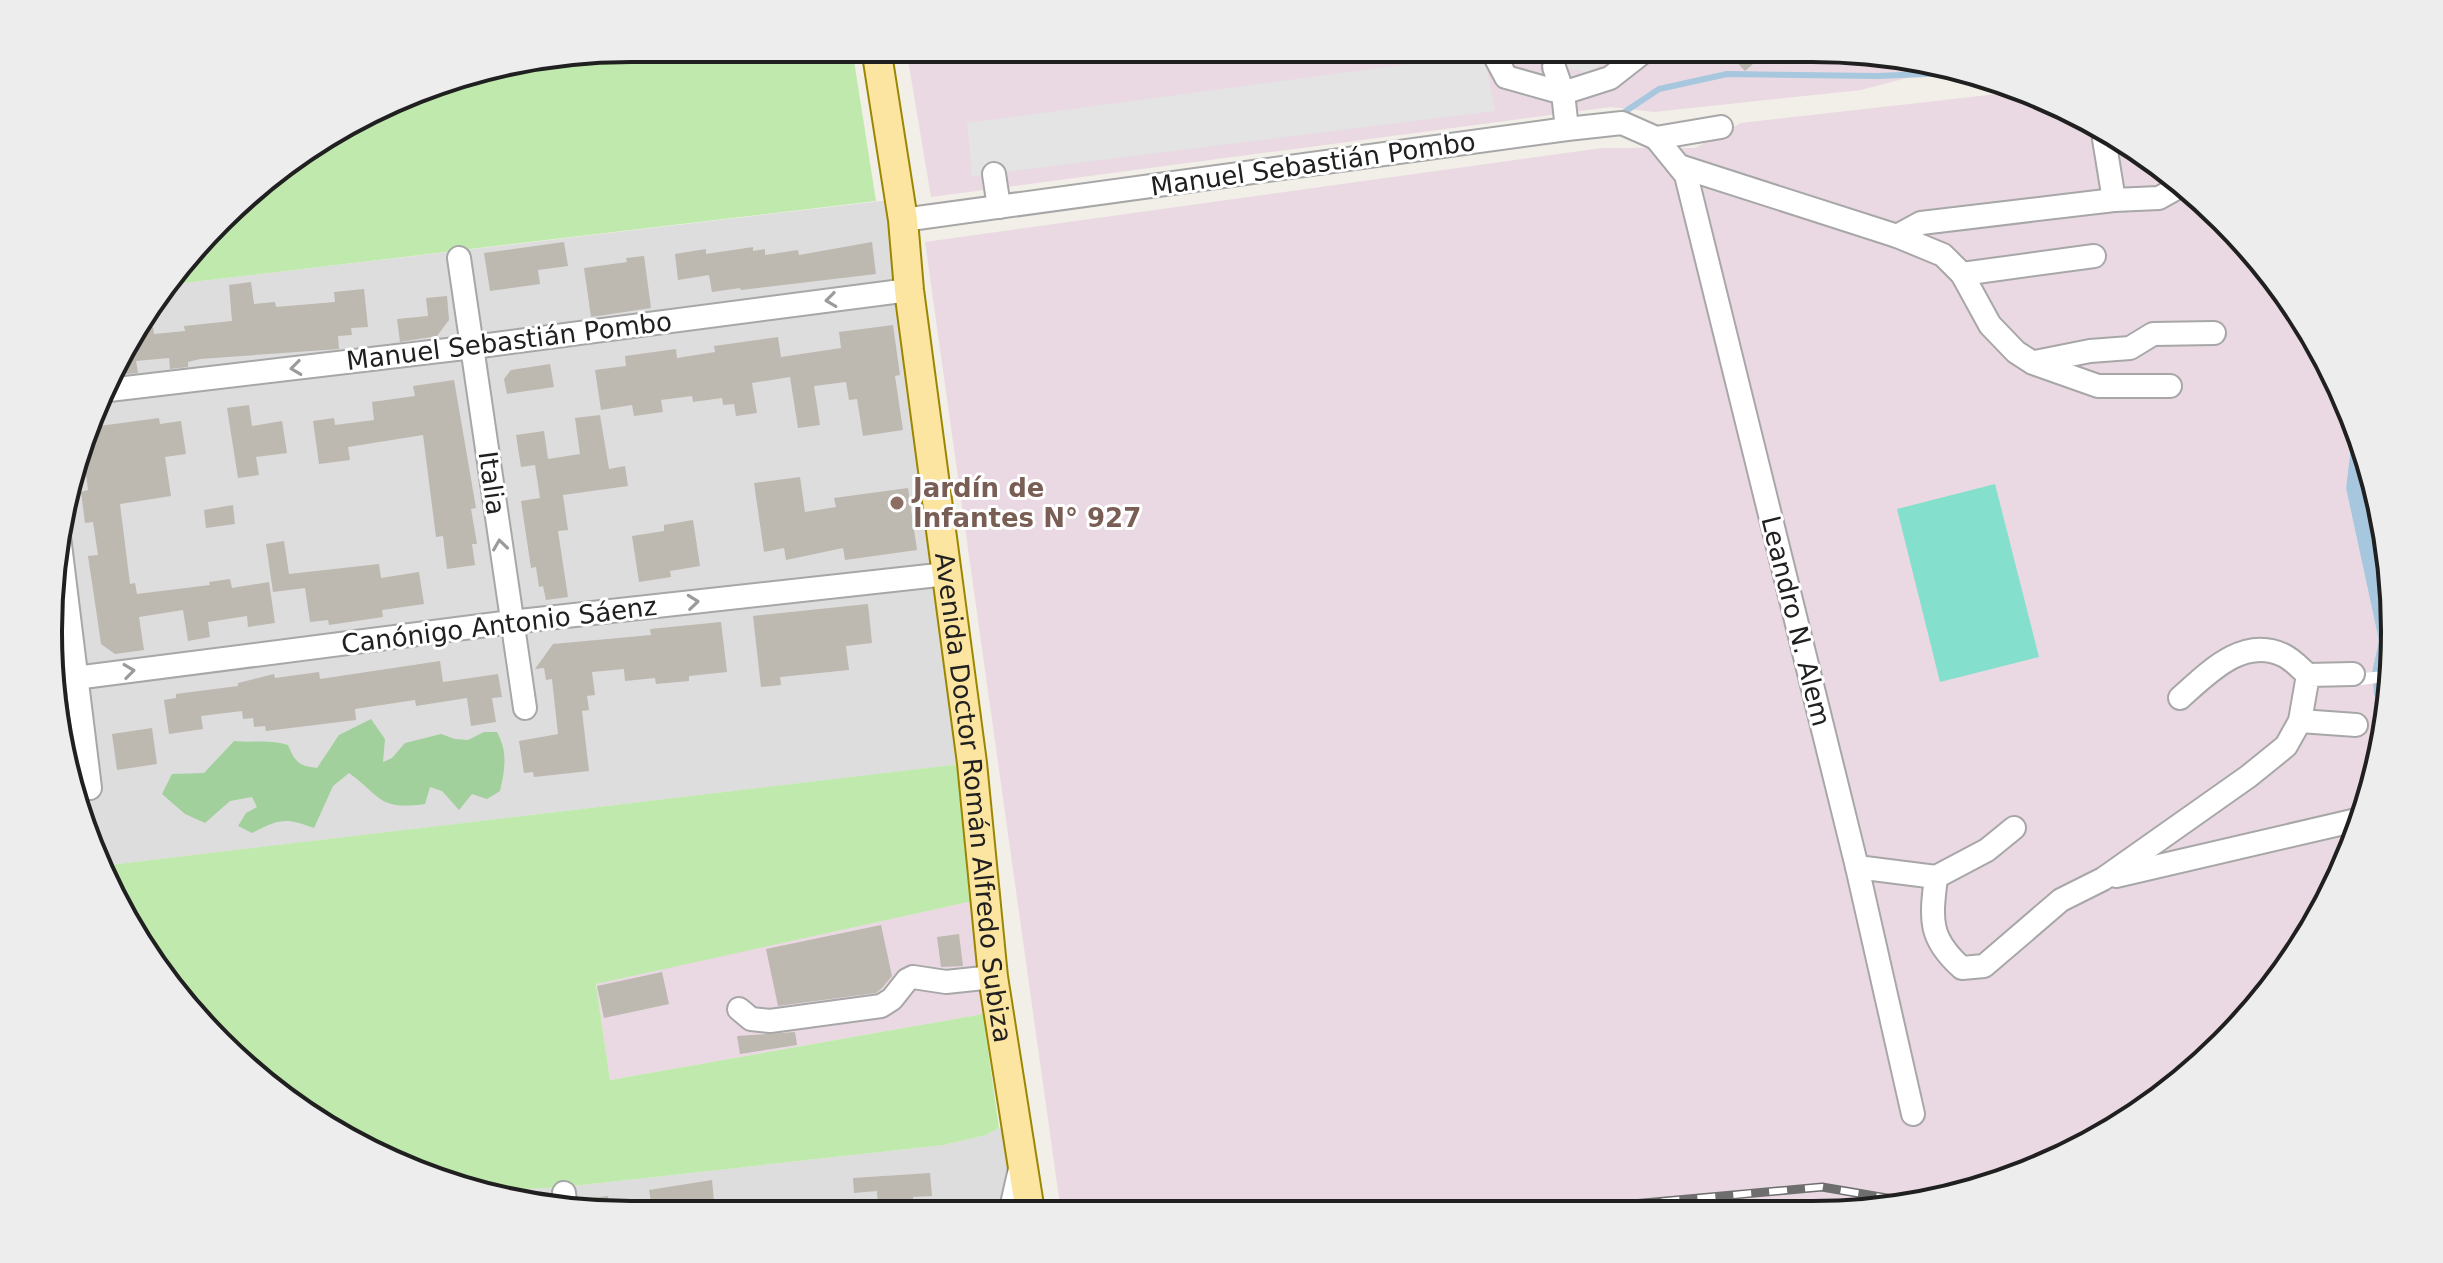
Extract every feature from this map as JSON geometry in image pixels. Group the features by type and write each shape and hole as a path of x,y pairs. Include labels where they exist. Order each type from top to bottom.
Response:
{"main road":[{"name":"Avenida Doctor Román Alfredo Subiza","path":"878,62 903,220 909,290 972,763 993,977 1028,1201"}],"street":[{"path":"1496,62 1499,81 1563,93 1610,78 1630,62"},
{"path":"1554,67 1563,93 1567,129"},
{"name":"Manuel Sebastián Pombo","path":"903,220 1622,123 1656,138"},
{"path":"1656,138 1721,127"},
{"name":"Leandro N. Alem","path":"1656,138 1686,175 1857,867 1913,1114"},
{"path":"2105,143 2114,200"},
{"path":"1679,166 1897,236 1943,255 1962,274 1990,325 2016,352 2033,363 2098,386 2170,386"},
{"path":"994,174 999,207"},
{"path":"1897,236 1921,223 2114,200 2159,198 2172,191"},
{"path":"1962,274 2094,256"},
{"name":"Italia","path":"459,258 525,708"},
{"name":"Manuel Sebastián Pombo","path":"117,389 473,347 909,290"},
{"path":"2033,363 2090,351 2130,348 2153,334 2214,333"},
{"name":"Canónigo Antonio Sáenz","path":"64,679 511,622 947,574"},
{"path":"64,581 90,788"},
{"path":"2180,698 2206,674 2249,649 2285,655 2308,675 2353,674"},
{"path":"1936,877 1931,920 1945,953 1962,968 1984,966 2061,900 2103,879 2249,776 2286,746 2300,721 2308,675"},
{"path":"2300,721 2356,725"},
{"path":"2103,879 2348,822"},
{"path":"1857,867 1936,877 1987,850 2014,828"},
{"path":"739,1009 751,1019 770,1021 881,1006 913,977 946,982 993,977"},
{"path":"1013,1201 1022,1163"}],"shaded area":[{"path":"908,62 1812,62 1849,63 1924,73 1861,90 1654,112 1611,107 931,197"},
{"path":"1424,62 1486,62 1495,111 972,176 967,123"},
{"path":"1539,62 1602,62 1591,73"},
{"path":"2000,94 2096,138 2158,180 2187,203 2240,256 2285,315 2322,380 2351,448 2346,488 2379,641 2372,672 2376,706 2362,779 2351,815 2322,883 2285,948 2240,1007 2214,1034 2187,1060 2128,1105 2096,1125 2029,1158 1959,1182 1923,1190 1849,1200 1812,1201 1059,1201 925,242 1602,148 1695,148 1741,123"},
{"path":"899,199 972,763 112,865 81,779 67,706 62,632 67,557 81,484 105,414 138,347 181,283"},
{"path":"2351,448 2370,520 2380,594 2380,669 2377,701 2372,672 2379,641 2346,488"},
{"path":"1995,484 2039,657 1940,682 1897,509"},
{"path":"973,901 983,1014 610,1080 596,983"},
{"path":"1016,1126 1011,1201 632,1201 594,1200 518,1189 944,1145 986,1135 999,1128"}],"green space":[{"path":"632,62 854,62 876,201 181,283 203,256 256,203 347,138 448,92 484,81 557,67"},
{"path":"371,719 385,739 383,762 392,758 405,743 441,734 468,740 484,732 497,732 504,761 500,791 487,799 472,794 459,810 442,791 430,787 425,804 398,805 382,800 349,773 333,786 314,828 282,821 252,833 238,826 246,813 257,807 252,797 230,801 205,823 185,814 162,794 172,774 204,773 234,741 282,743 288,745 298,762 317,768 339,735"},
{"path":"961,764 973,901 596,984 610,1080 983,1014 999,1128 986,1135 944,1145 564,1187 518,1189 484,1182 414,1158 347,1125 256,1060 203,1007 180,978 138,916 112,865"}],"pier":[{"path":"2380,671 2379,683 2354,686 2353,674"}],"building":[{"path":"1737,62 1755,62 1745,71"},
{"path":"564,242 568,266 538,270 540,284 490,291 484,253"},
{"path":"872,242 876,274 712,292 709,275 678,280 675,254 706,249 706,254 753,247 753,251 765,249 765,255 798,250 799,255"},
{"path":"644,256 651,308 591,317 584,268 627,262 626,258"},
{"path":"251,282 254,304 275,302 276,307 335,302 334,292 364,289 368,327 351,328 352,335 338,336 339,349 200,359 188,362 188,367 170,369 169,358 136,361 138,373 124,374 150,327 154,334 185,331 184,326 232,321 229,285"},
{"path":"447,296 449,320 437,336 400,342 397,319 428,316 426,298"},
{"path":"893,325 900,375 895,376 903,430 863,436 857,399 849,400 846,382 814,386 820,425 798,428 790,377 752,383 757,413 736,416 734,404 723,405 722,398 693,402 692,396 661,400 663,412 634,416 632,405 601,410 595,370 626,366 625,356 676,349 677,358 715,352 714,346 778,337 781,357 841,348 839,332"},
{"path":"550,364 554,387 507,394 504,379 511,370"},
{"path":"454,380 476,508 471,509 477,544 472,544 475,565 447,569 443,536 436,537 423,435 348,447 350,460 319,464 313,421 334,418 335,425 374,420 372,402 415,396 413,386"},
{"path":"249,405 252,426 282,421 287,453 256,457 259,475 238,478 227,408"},
{"path":"600,415 609,469 625,466 628,486 563,495 568,530 558,531 568,597 546,600 543,586 539,587 536,567 531,568 521,501 540,498 535,465 521,467 516,435 544,431 548,459 580,454 575,418"},
{"path":"159,418 160,424 181,421 186,454 165,457 171,496 120,504 130,584 135,583 137,594 210,585 209,582 230,579 232,588 269,582 275,623 248,627 247,616 208,622 210,637 188,641 183,610 139,617 144,650 115,654 101,644 88,556 98,555 93,522 85,523 81,492 88,490 85,469 100,426"},
{"path":"800,477 805,512 836,507 834,498 908,488 917,550 845,560 843,548 786,560 784,548 764,552 754,483"},
{"path":"233,505 235,524 206,528 204,510"},
{"path":"693,520 700,566 670,571 671,577 639,582 632,536 664,531 664,525"},
{"path":"284,541 289,574 379,564 381,578 419,572 424,604 382,610 383,617 329,625 328,620 310,622 305,588 273,592 266,544"},
{"path":"868,604 872,643 846,646 849,670 780,677 781,685 761,687 753,616"},
{"path":"721,622 727,672 689,676 689,681 656,684 655,678 625,681 624,669 592,672 595,695 587,696 589,710 582,711 589,771 534,777 533,772 524,773 519,741 558,734 552,679 546,680 544,668 535,669 553,644 651,635 650,629"},
{"path":"440,661 443,682 498,674 502,697 492,698 496,722 471,726 467,698 416,706 415,700 355,709 356,720 266,731 265,726 254,727 253,718 243,719 242,711 201,716 203,729 169,734 164,700 176,698 176,694 238,686 238,683 274,674 275,678 319,672 320,679"},
{"path":"152,728 157,764 117,770 112,734"},
{"path":"881,925 892,976 876,993 778,1006 766,949"},
{"path":"959,934 963,966 941,967 937,937"},
{"path":"662,972 669,1004 604,1018 597,986"},
{"path":"795,1032 797,1045 740,1054 737,1036"},
{"path":"930,1173 932,1196 913,1197 913,1201 877,1201 877,1191 854,1193 853,1178"},
{"path":"712,1180 714,1201 651,1201 649,1190"},
{"path":"608,1196 608,1200 594,1200 582,1199"}],"waterway":[{"path":"1617,117 1659,89 1727,74 1927,74"}],"railway":[{"path":"1666,1201 1822,1187 1879,1197"}],"place":[{"name":"Jardín de Infantes N° 927","path":"897,503"}]}
